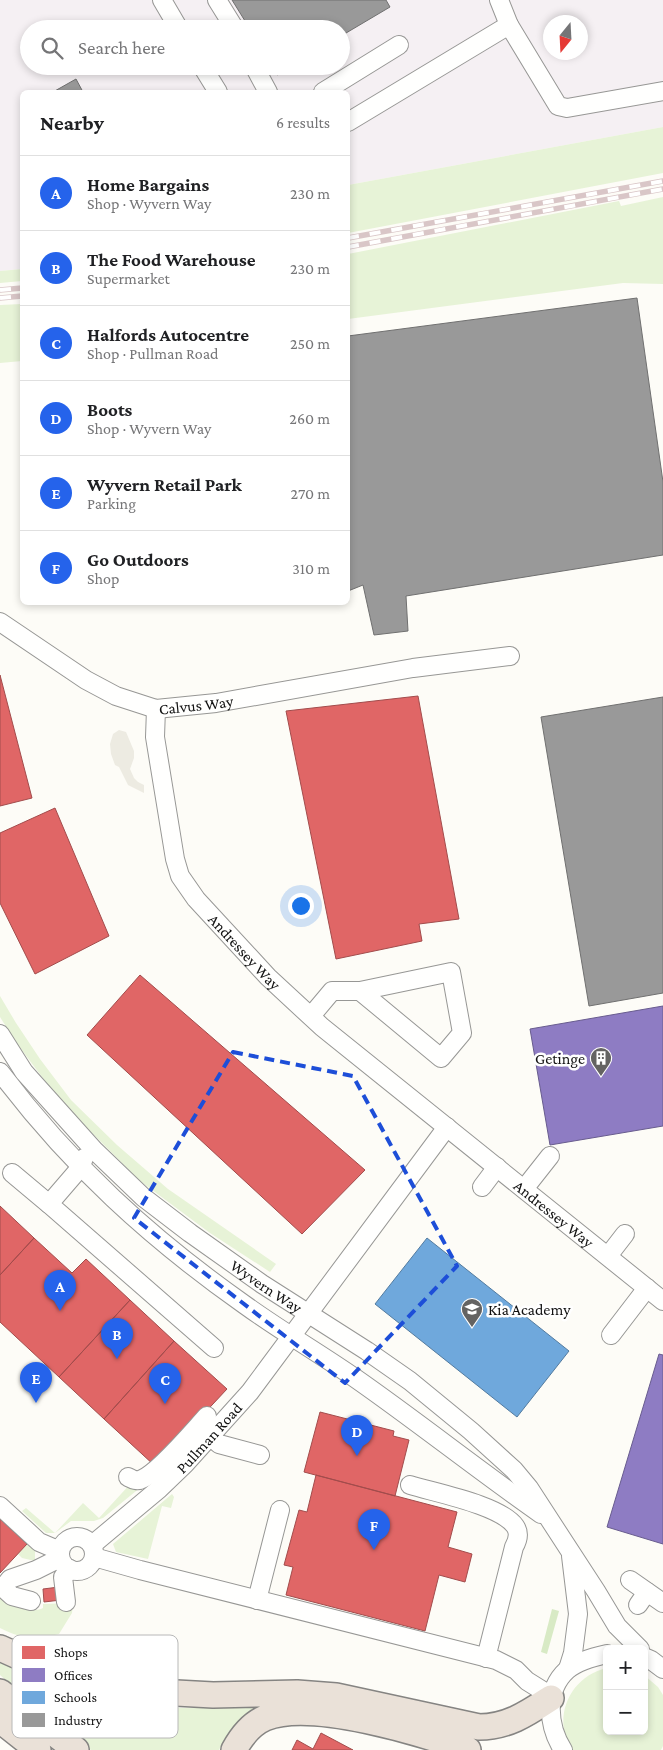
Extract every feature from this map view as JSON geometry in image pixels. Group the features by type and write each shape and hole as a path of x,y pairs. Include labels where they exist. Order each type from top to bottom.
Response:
{"highway":[{"path":"0,1648 12,1653"},
{"path":"0,1692 12,1701"},
{"path":"178,1692 297,1693 336,1696 480,1727 491,1727 516,1720 551,1697"},
{"path":"234,1750 245,1732 265,1718 283,1713 305,1712 343,1716 384,1724 429,1736 468,1750"},
{"path":"0,1720 12,1729"},
{"path":"23,1738 38,1750"},
{"path":"60,1738 76,1750"}],"street":[{"path":"162,0 174,20"},
{"path":"218,0 230,20"},
{"path":"499,0 509,26 558,106 567,108 663,91"},
{"path":"350,121 509,26"},
{"path":"326,90 399,46"},
{"path":"208,75 217,90"},
{"path":"259,75 267,90"},
{"name":"Calvus Way","path":"0,622 86,680 116,696 156,709 216,703 413,668 510,656"},
{"name":"Andressey Way","path":"156,709 155,737 174,859 180,876 196,899 268,977 310,1016 663,1301"},
{"path":"310,1016 332,991 360,991 451,972 462,1033 441,1058 360,991"},
{"name":"Wyvern Way","path":"0,1034 24,1072 94,1150 143,1197 190,1233 410,1381 471,1431 514,1470 529,1488 617,1626 652,1660"},
{"name":"Wyvern Way","path":"0,1072 45,1130 80,1168 160,1241 238,1301 404,1413 548,1520"},
{"path":"307,1313 446,1127"},
{"path":"49,1204 80,1168 85,1156 79,1134"},
{"path":"524,1189 550,1156"},
{"path":"482,1187 497,1167"},
{"path":"12,1172 214,1348"},
{"path":"608,1256 625,1234"},
{"path":"611,1335 647,1288"},
{"name":"Pullman Road","path":"93,1551 211,1437 250,1392 307,1313"},
{"path":"128,1476 135,1480 142,1480 146,1477 162,1464 207,1416"},
{"path":"211,1437 219,1444 260,1455"},
{"path":"410,1485 491,1509 506,1517 517,1531 519,1538 514,1547 486,1658"},
{"path":"0,1506 40,1542 80,1571 92,1562 93,1551"},
{"path":"257,1600 280,1510"},
{"path":"66,1602 63,1576 65,1542 74,1537 84,1538 93,1551 257,1600 506,1664 551,1697"},
{"name":"Wyvern Way","path":"568,1669 573,1652 578,1614 571,1554"},
{"path":"31,1601 12,1596 3,1588 10,1579 63,1559"},
{"path":"630,1580 643,1599 663,1603"},
{"path":"563,1750 555,1734 550,1709 551,1697 559,1680 568,1669 586,1660 603,1655"}],"highlighted area":[{"path":"233,1052 353,1076 457,1266 345,1383 134,1218"}],"shaded area":[{"path":"0,0 663,0 663,127 350,185 350,90 20,90 20,269 0,271"},
{"path":"119,730 126,732 134,751 134,758 130,769 134,778 144,785 144,793 128,785 119,767 115,765 110,744 113,734"}],"green space":[{"path":"663,127 663,173 350,233 350,185"},
{"path":"663,197 663,284 623,283 350,319 350,254 619,201 621,206"},
{"path":"20,269 20,281 0,283 0,271"},
{"path":"20,304 20,361 0,363 0,305"},
{"path":"0,996 40,1059 71,1100 117,1145 168,1189 276,1264 270,1272 210,1233 140,1181 70,1111 15,1041 0,1017"},
{"path":"132,1482 141,1487 103,1518 94,1521 71,1521 55,1533 83,1503 99,1518"},
{"path":"172,1494 174,1497 171,1508 162,1506 148,1559 116,1552 113,1544"},
{"path":"26,1508 55,1533 46,1533 22,1511"},
{"path":"29,1542 35,1549 35,1561 22,1558 18,1554"},
{"path":"0,1598 27,1610 38,1610 43,1608 43,1604 73,1603 72,1613 59,1634 18,1635 0,1628"},
{"path":"552,1609 559,1611 547,1654 541,1652"},
{"path":"0,1658 12,1663 12,1686 0,1675"},
{"path":"603,1670 603,1735 648,1735 648,1678 658,1687 663,1695 663,1746 661,1750 572,1750 566,1738 563,1725 564,1712 574,1689 594,1673"},
{"path":"272,1705 241,1722 224,1741 219,1750 91,1750 76,1738 178,1738 178,1708"}],"building: Shops":[{"path":"0,675 32,798 0,806"},
{"path":"418,696 459,919 419,924 422,941 336,959 286,711"},
{"path":"55,808 109,936 35,974 0,903 0,833"},
{"path":"140,975 365,1170 302,1234 87,1035"},
{"path":"0,1206 34,1238 0,1275"},
{"path":"34,1238 72,1273 86,1259 130,1300 59,1377 0,1322 0,1275"},
{"path":"130,1300 174,1341 104,1419 59,1377"},
{"path":"174,1341 227,1389 155,1466 104,1419"},
{"path":"320,1412 394,1431 393,1436 409,1440 395,1496 304,1472"},
{"path":"316,1475 457,1512 448,1547 472,1554 465,1582 439,1575 425,1631 286,1595 293,1567 284,1565 299,1510 307,1512"},
{"path":"0,1519 27,1544 0,1573"},
{"path":"59,1587 61,1600 44,1602 43,1589"},
{"path":"321,1733 353,1750 292,1750 297,1740 313,1749"}],"building: Offices":[{"name":"Getinge","path":"663,1006 663,1126 550,1145 530,1029"},
{"path":"659,1354 663,1355 663,1544 607,1527"}],"building: Schools":[{"name":"Kia Academy","path":"427,1238 569,1351 517,1417 375,1304"}],"building: Industry":[{"path":"232,0 386,0 390,7 350,31 350,20 244,20"},
{"path":"76,79 82,90 57,90"},
{"path":"637,298 663,482 663,555 406,596 408,631 374,635 363,585 350,590 350,336"},
{"path":"663,697 663,993 589,1006 541,717"}],"railway":[{"path":"350,238 663,181"},
{"path":"350,247 663,189"},
{"path":"0,290 20,288"},
{"path":"0,298 20,296"}],"place":[{"name":"Getinge","path":"601,1077"},
{"name":"Home Bargains","path":"60,1311"},
{"name":"Kia Academy","path":"472,1328"},
{"name":"The Food Warehouse","path":"117,1359"},
{"name":"Wyvern Retail Park","path":"36,1403"},
{"name":"Halfords Autocentre","path":"165,1404"},
{"name":"Boots","path":"357,1456"},
{"name":"Go Outdoors","path":"374,1550"}]}
